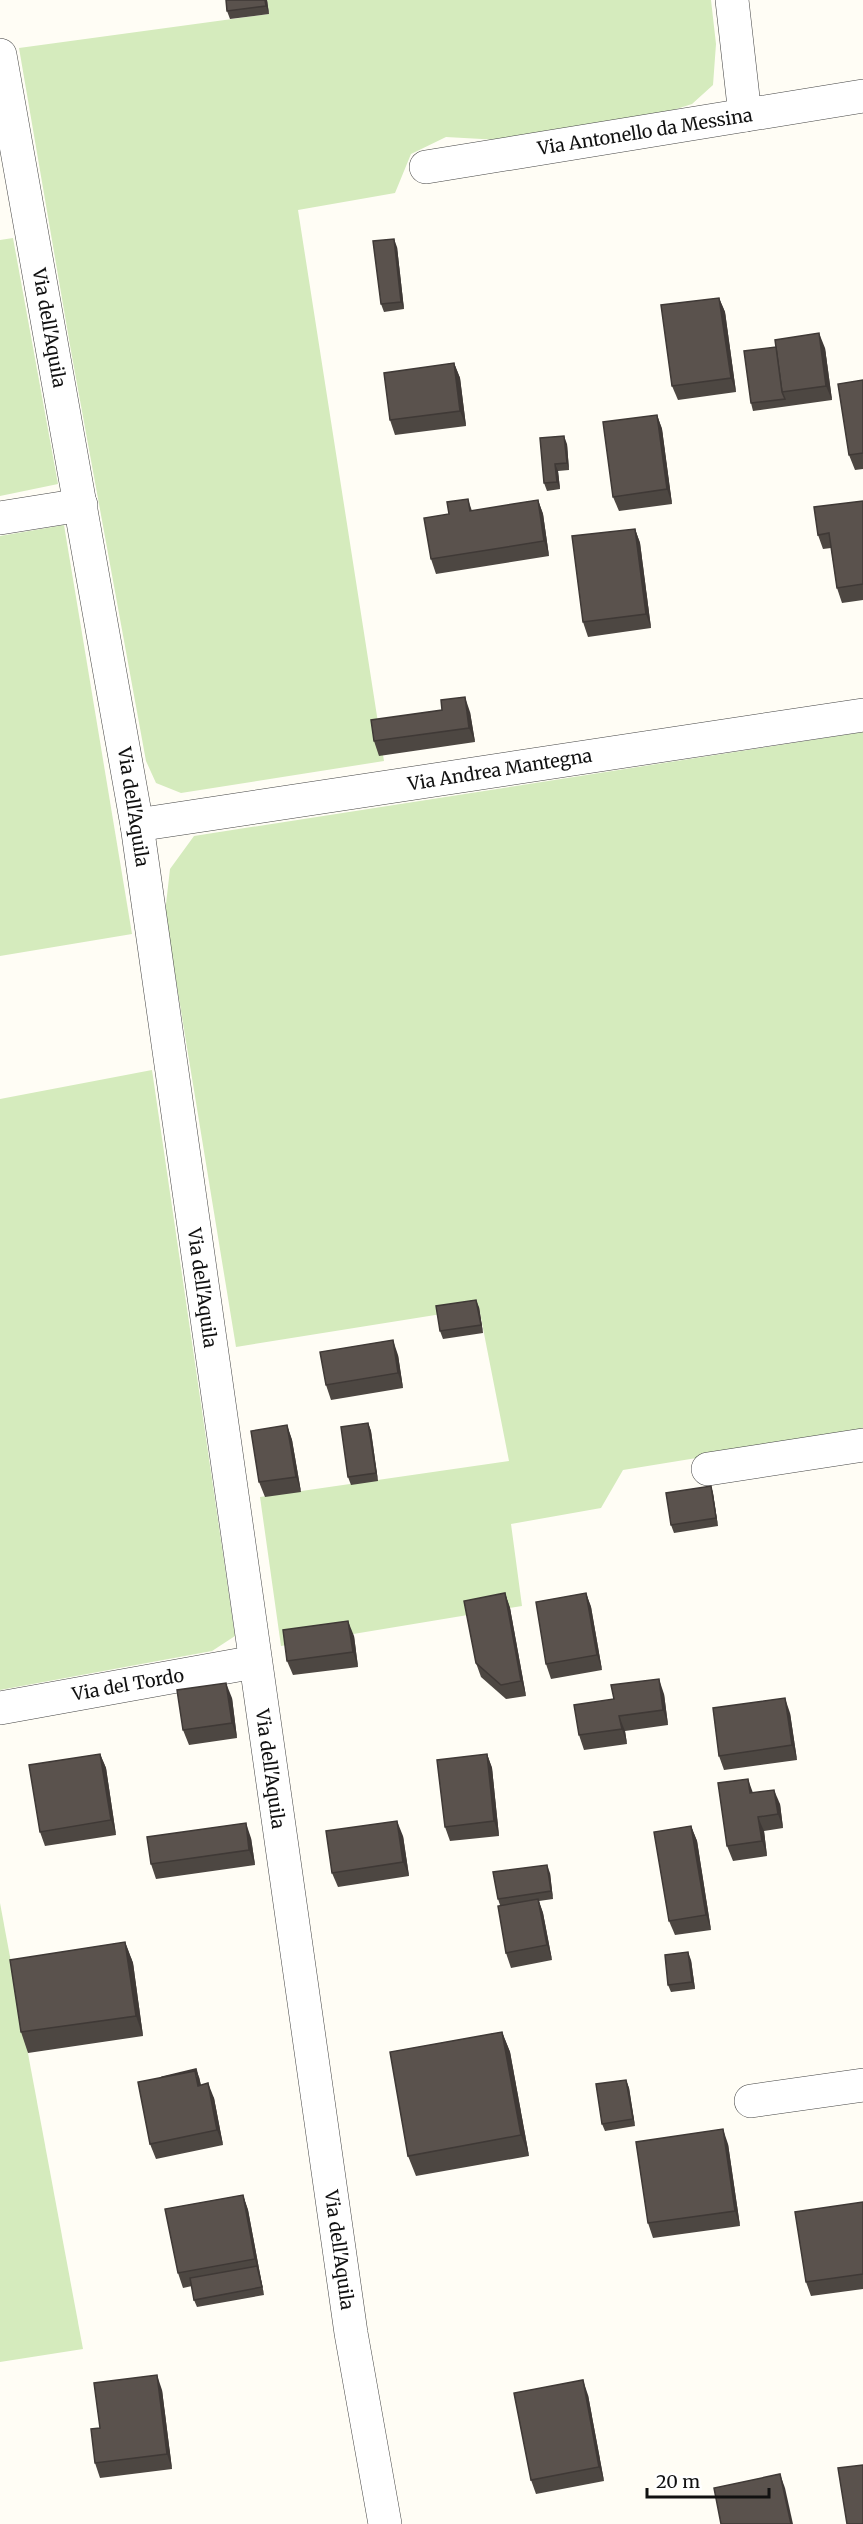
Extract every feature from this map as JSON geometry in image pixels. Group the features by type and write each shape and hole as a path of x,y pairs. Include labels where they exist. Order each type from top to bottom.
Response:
{"street":[{"path":"732,0 745,115"},
{"name":"Via dell'Aquila","path":"0,55 137,825 349,2321 385,2524"},
{"name":"Via Antonello da Messina","path":"426,168 863,96"},
{"path":"0,518 81,505"},
{"name":"Via Andrea Mantegna","path":"137,825 863,715"},
{"path":"708,1469 863,1445"},
{"name":"Via del Tordo","path":"0,1708 255,1662"},
{"path":"751,2101 863,2085"}],"green space":[{"path":"267,0 711,0 716,44 713,85 692,104 658,115 500,140 446,137 411,154 395,193 298,210 384,761 181,793 156,783 146,761 71,351 19,48 269,14"},
{"path":"13,238 58,484 0,496 0,240"},
{"path":"64,525 132,934 0,956 0,536"},
{"path":"863,732 863,1431 623,1470 601,1508 511,1524 522,1606 281,1646 260,1497 509,1461 479,1308 236,1347 165,913 170,869 194,836"},
{"path":"152,1070 235,1636 212,1651 0,1690 0,1099"},
{"path":"0,1903 83,2349 0,2362"}],"building":[{"path":"226,0 265,0 266,6 227,11"},
{"path":"394,239 401,302 381,304 373,241"},
{"path":"719,298 731,378 672,386 661,305"},
{"path":"819,333 826,386 782,392 775,340"},
{"path":"776,347 785,399 751,403 744,351"},
{"path":"454,363 460,411 390,420 384,373"},
{"path":"863,380 863,453 849,455 838,384"},
{"path":"657,415 667,489 613,497 603,422"},
{"path":"564,436 567,463 555,464 557,482 544,483 540,438"},
{"path":"468,499 470,511 538,500 544,541 431,559 424,518 449,514 447,502"},
{"path":"863,501 863,584 837,588 829,533 818,535 814,507"},
{"path":"635,529 646,614 583,622 572,536"},
{"path":"465,697 469,728 374,741 371,720 442,710 441,700"},
{"path":"476,1300 481,1325 440,1331 436,1306"},
{"path":"393,1340 398,1373 326,1385 320,1352"},
{"path":"368,1423 376,1473 348,1477 341,1427"},
{"path":"287,1425 296,1477 259,1482 251,1431"},
{"path":"711,1486 716,1518 671,1525 666,1493"},
{"path":"505,1593 521,1681 501,1685 476,1663 464,1601"},
{"path":"586,1593 597,1655 546,1664 536,1602"},
{"path":"348,1621 353,1652 287,1661 283,1630"},
{"path":"659,1679 663,1710 619,1716 622,1729 579,1735 574,1705 614,1699 611,1685"},
{"path":"226,1683 232,1723 183,1730 177,1690"},
{"path":"785,1698 792,1745 719,1756 713,1708"},
{"path":"100,1754 111,1820 40,1832 29,1765"},
{"path":"487,1754 494,1821 445,1827 437,1760"},
{"path":"748,1779 750,1793 774,1790 778,1814 758,1817 762,1841 727,1846 718,1783"},
{"path":"397,1821 403,1862 332,1873 326,1831"},
{"path":"246,1823 249,1850 151,1864 147,1837"},
{"path":"691,1826 706,1915 669,1921 654,1832"},
{"path":"547,1865 551,1891 498,1899 493,1872"},
{"path":"538,1899 547,1945 506,1953 498,1906"},
{"path":"125,1942 136,2016 21,2032 10,1960"},
{"path":"688,1952 692,1982 668,1985 665,1955"},
{"path":"502,2032 521,2135 408,2156 390,2052"},
{"path":"196,2069 198,2078 195,2071 162,2078 162,2077"},
{"path":"195,2071 198,2086 208,2083 217,2130 150,2144 138,2082"},
{"path":"626,2080 633,2119 602,2124 596,2084"},
{"path":"723,2129 735,2211 648,2223 636,2142"},
{"path":"243,2195 255,2259 178,2273 165,2209"},
{"path":"863,2202 863,2274 806,2282 795,2212"},
{"path":"257,2266 262,2287 194,2300 190,2278"},
{"path":"157,2375 167,2454 95,2463 91,2429 100,2428 94,2383"},
{"path":"583,2380 599,2467 531,2480 514,2393"},
{"path":"863,2465 863,2524 847,2524 838,2468"},
{"path":"780,2474 791,2524 721,2524 714,2488"}]}
